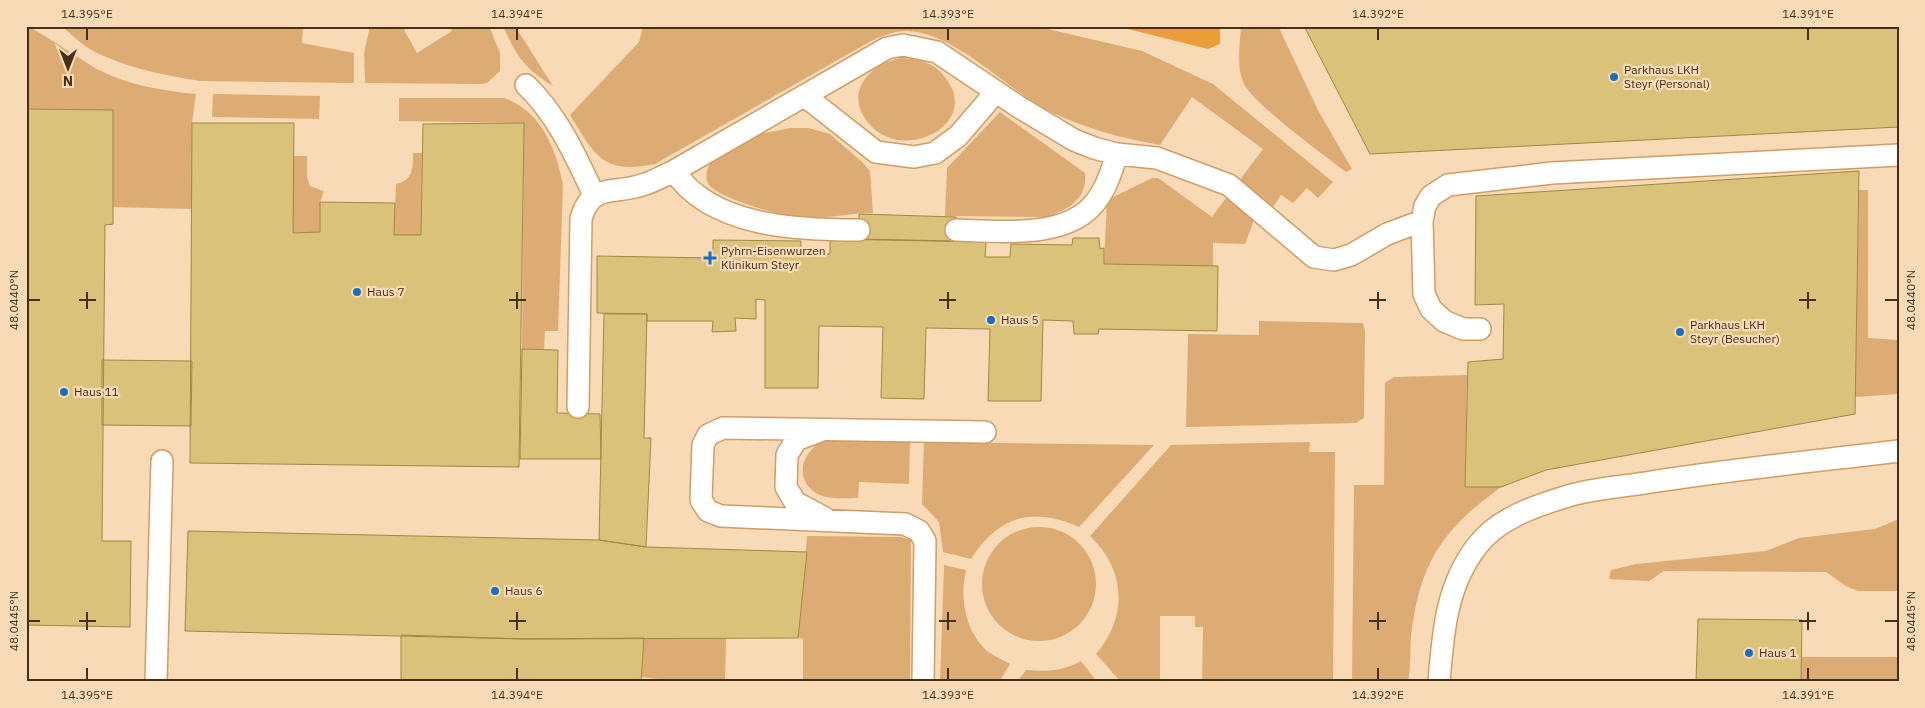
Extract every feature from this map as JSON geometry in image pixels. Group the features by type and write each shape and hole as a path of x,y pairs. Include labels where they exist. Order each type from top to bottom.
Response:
{"lane":[{"path":"578,407 581,220 584,207 594,195 614,189 640,186 674,171 806,97 865,59 887,48 903,45 937,52 996,92 1074,140 1116,154 1157,158 1229,185 1314,257 1334,260 1351,255 1387,234 1422,221"},
{"path":"526,85 541,100 556,121 594,195"},
{"path":"806,97 876,152 914,157 935,153 958,136 996,92"},
{"path":"956,230 1039,230 1081,215 1092,206 1103,191 1116,154"},
{"path":"1480,328 1463,328 1444,322 1431,309 1424,294 1422,221 1425,206 1431,196 1448,185 1552,173 1899,154"},
{"path":"674,171 684,187 697,197 723,210 755,221 816,230 859,230"},
{"path":"923,682 925,542 919,530 905,524 721,516 708,511 702,500 703,445 708,435 723,428 985,432"},
{"path":"828,429 796,440 787,455 786,487 795,502 830,520"},
{"path":"1440,682 1442,634 1458,574 1478,544 1501,525 1528,509 1567,496 1699,475 1899,451"},
{"path":"156,682 162,461"}],"shaded area":[{"path":"26,26 93,66 122,80 171,91 196,94 192,123 193,209 112,207 26,109"},
{"path":"61,26 292,26 303,28 302,43 354,53 354,83 200,81 172,76 128,65 101,55 85,46"},
{"path":"370,26 408,26 404,30 417,53 452,31 449,26 489,26 500,53 500,71 487,83 480,84 365,83 364,53"},
{"path":"503,26 515,26 553,86 535,74 522,61 512,46"},
{"path":"643,26 1035,26 1142,51 1213,84 1333,182 1318,198 1307,188 1293,203 1281,195 1273,207 1239,181 1263,149 1192,97 1160,145 1132,139 1091,128 1051,112 1034,103 981,64 944,41 925,34 907,31 893,33 871,41 655,164 623,167 602,159 586,141 570,115 639,42"},
{"path":"1116,26 1220,26 1220,44 1208,49"},
{"path":"1241,26 1278,26 1319,112 1352,169 1346,172 1291,130 1262,104 1244,84 1240,71 1239,55"},
{"path":"901,58 915,59 933,66 943,74 954,96 953,111 946,124 934,133 918,139 902,140 885,136 871,126 863,114 859,103 862,83 869,74 878,67"},
{"path":"213,94 320,96 319,119 212,117"},
{"path":"399,98 504,98 528,112 545,132 556,158 563,185 558,331 545,331 544,349 522,349 524,123 399,121"},
{"path":"1000,112 1085,173 1085,182 1080,197 1069,207 1046,217 945,216 947,168"},
{"path":"791,128 808,128 830,134 862,162 870,171 873,213 822,218 795,217 740,202 710,186 706,174 711,162 760,134"},
{"path":"413,153 422,153 421,235 394,235 396,184 409,177 413,164"},
{"path":"292,156 307,156 307,177 310,186 324,191 320,202 320,232 293,233"},
{"path":"1152,178 1158,178 1212,217 1226,198 1255,218 1245,244 1213,243 1213,266 1104,264 1107,200"},
{"path":"1859,190 1868,190 1868,338 1899,340 1899,394 1855,397"},
{"path":"1259,321 1363,323 1365,332 1364,418 1356,423 1186,427 1188,334 1259,335"},
{"path":"1467,375 1465,487 1501,487 1463,518 1437,550 1428,568 1415,610 1408,682 1352,682 1354,485 1384,485 1385,383 1394,377"},
{"path":"826,439 910,441 909,484 859,482 858,498 834,498 817,494 806,483 803,476 804,461 813,448"},
{"path":"924,442 1154,445 1079,527 1047,517 1018,519 1005,524 993,533 971,559 943,552 939,522 922,504"},
{"path":"1310,442 1309,452 1335,452 1333,682 1202,682 1203,627 1195,627 1195,616 1160,616 1160,681 1120,681 1096,654 1114,625 1118,609 1118,594 1111,564 1102,549 1090,536 1171,445"},
{"path":"1899,519 1899,591 1858,591 1846,586 1826,572 1664,571 1649,581 1609,579 1611,570 1636,564 1766,551 1799,538 1875,529"},
{"path":"1039,527 1061,532 1079,544 1091,562 1096,584 1091,606 1079,624 1061,636 1039,641 1017,636 999,624 987,606 982,584 987,562 999,544 1017,532"},
{"path":"807,536 901,537 911,540 910,682 803,682 803,639 798,638"},
{"path":"944,565 966,570 963,590 964,601 965,611 972,631 977,640 987,650 1010,664 999,682 940,682"},
{"path":"644,638 726,638 725,682 660,682 660,679 641,677"},
{"path":"1801,657 1899,657 1899,682 1801,682"},
{"path":"1081,661 1097,682 1017,682 1026,670 1054,670 1068,667"}],"building":[{"name":"Parkhaus LKH Steyr (Personal)","path":"1304,26 1899,26 1899,127 1370,154"},
{"name":"Haus 11","path":"26,109 113,110 113,224 105,225 102,541 131,541 130,627 26,625"},
{"name":"Haus 7","path":"192,123 294,123 293,233 320,232 320,202 395,203 394,235 421,235 423,124 524,123 519,467 190,463"},
{"name":"Parkhaus LKH Steyr (Besucher)","path":"1859,171 1855,414 1546,470 1501,487 1465,487 1468,362 1503,359 1504,304 1475,305 1476,196"},
{"path":"859,214 956,217 955,241 858,239"},
{"name":"Haus 5","path":"1073,238 1099,238 1100,249 1104,248 1104,264 1218,266 1217,331 1099,329 1098,334 1074,334 1073,321 1043,320 1041,401 988,401 990,329 926,328 924,399 881,398 883,327 819,326 818,388 765,388 765,300 756,299 756,319 735,318 736,331 712,332 713,321 647,321 647,314 597,313 597,256 713,258 713,240 801,241 801,253 830,254 830,239 986,242 985,257 1010,257 1011,244 1072,245"},
{"path":"604,314 647,314 644,438 651,438 646,547 599,540"},
{"path":"522,349 558,350 557,413 600,414 601,459 520,459"},
{"path":"102,360 192,361 191,426 102,425"},
{"name":"Haus 6","path":"188,531 599,540 646,547 807,552 798,638 525,639 185,631"},
{"name":"Haus 1","path":"1698,619 1802,620 1801,682 1696,682"},
{"path":"401,635 525,639 644,638 641,682 401,682"}],"place":[{"name":"Parkhaus LKH Steyr (Personal)","path":"1614,77"},
{"name":"Pyhrn-Eisenwurzen Klinikum Steyr","path":"710,258"},
{"name":"Haus 7","path":"357,292"},
{"name":"Haus 5","path":"991,320"},
{"name":"Parkhaus LKH Steyr (Besucher)","path":"1680,332"},
{"name":"Haus 11","path":"64,392"},
{"name":"Haus 6","path":"495,591"},
{"name":"Haus 1","path":"1749,653"}]}
